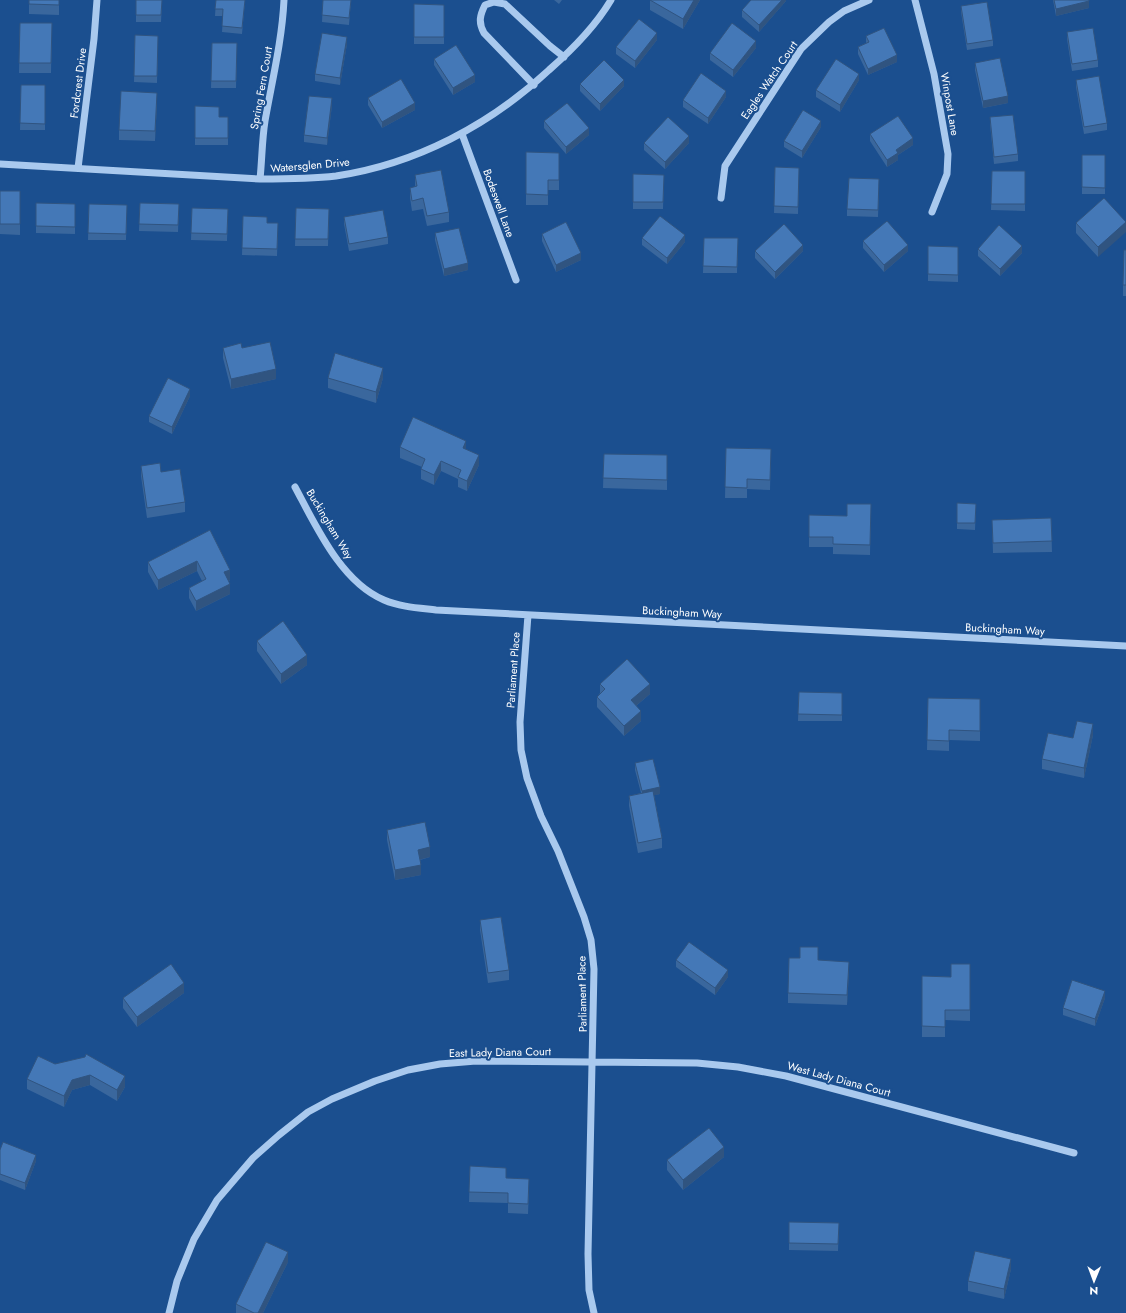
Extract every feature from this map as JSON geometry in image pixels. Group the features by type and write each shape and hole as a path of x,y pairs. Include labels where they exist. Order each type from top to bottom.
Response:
{"street":[{"name":"Fordcrest Drive","path":"78,168 94,39 97,0"},
{"name":"Spring Fern Court","path":"260,180 265,123 281,39 284,0"},
{"name":"Watersglen Drive","path":"0,164 260,180 336,176 372,169 418,154 462,134 495,114 534,85 564,57 589,30 611,0"},
{"name":"Eagles Watch Court","path":"721,198 725,166 801,49 829,22 844,11 869,0"},
{"name":"Winpost Lane","path":"915,0 934,74 948,154 947,174 932,212"},
{"path":"534,85 484,33 480,26 480,15 485,5 494,2 505,4 564,57"},
{"name":"Bodeswell Lane","path":"462,134 516,280"},
{"name":"Buckingham Way","path":"295,487 333,553 345,570 356,582 372,594 385,601 436,610 1126,646"},
{"name":"Parliament Place","path":"528,615 520,722 521,750 527,778 536,804 584,916 591,940 594,969 588,1254 589,1290 594,1313"},
{"name":"East Lady Diana Court","path":"169,1313 177,1280 185,1260 194,1239 217,1200 253,1158 278,1135 308,1112 332,1099 375,1081 408,1070 440,1064 476,1061 593,1062"},
{"name":"West Lady Diana Court","path":"593,1062 697,1063 764,1071 1074,1153"}],"building":[{"path":"29,0 59,0 59,5 29,4"},
{"path":"136,0 162,0 161,15 136,15"},
{"path":"216,0 245,0 242,28 222,26 223,9 215,9"},
{"path":"323,0 351,0 349,18 322,15"},
{"path":"650,0 694,0 683,19"},
{"path":"751,0 782,0 759,25 742,10"},
{"path":"1054,0 1089,0 1089,1 1056,9"},
{"path":"987,2 993,40 967,44 961,6"},
{"path":"414,4 444,5 444,37 414,37"},
{"path":"639,19 657,33 635,61 616,47"},
{"path":"20,23 52,23 51,63 19,63"},
{"path":"732,23 756,41 733,70 710,53"},
{"path":"884,28 897,55 868,69 858,47 869,42 866,36"},
{"path":"1093,28 1098,60 1072,64 1067,32"},
{"path":"322,33 347,37 340,78 315,74"},
{"path":"135,35 158,36 157,76 134,76"},
{"path":"212,43 237,43 236,81 211,81"},
{"path":"456,45 475,75 453,88 434,59"},
{"path":"1000,58 1008,96 983,101 975,63"},
{"path":"836,59 859,74 840,105 816,90"},
{"path":"604,60 624,80 600,104 580,84"},
{"path":"701,73 726,91 708,118 683,100"},
{"path":"1099,76 1107,123 1084,127 1076,80"},
{"path":"401,79 415,103 382,122 368,98"},
{"path":"21,85 45,85 45,124 20,123"},
{"path":"121,91 157,93 155,131 119,130"},
{"path":"309,96 332,98 327,138 304,135"},
{"path":"567,103 589,128 566,147 544,121"},
{"path":"195,106 219,107 219,117 228,117 228,138 195,138"},
{"path":"803,110 821,121 802,151 784,141"},
{"path":"1013,115 1018,154 994,157 990,117"},
{"path":"898,116 913,138 896,150 898,153 887,160 870,134"},
{"path":"668,117 689,136 665,162 644,143"},
{"path":"526,152 559,153 559,180 548,180 548,195 526,194"},
{"path":"1082,155 1105,155 1105,188 1082,187"},
{"path":"775,167 799,168 798,207 774,206"},
{"path":"441,170 449,212 427,216 423,198 412,201 410,188 417,186 415,175"},
{"path":"992,171 1025,171 1025,204 991,204"},
{"path":"633,174 664,175 663,202 633,202"},
{"path":"849,178 879,179 878,210 847,209"},
{"path":"0,191 20,191 20,224 0,224"},
{"path":"1104,198 1126,222 1098,247 1076,223"},
{"path":"36,203 75,204 75,227 36,226"},
{"path":"140,203 179,204 178,225 139,224"},
{"path":"89,204 127,205 126,234 88,233"},
{"path":"192,208 228,209 227,234 191,233"},
{"path":"296,208 329,209 328,239 295,239"},
{"path":"383,210 388,237 349,244 344,217"},
{"path":"243,216 267,217 267,223 278,223 277,249 242,248"},
{"path":"660,216 685,235 667,258 642,238"},
{"path":"887,221 908,245 884,265 863,241"},
{"path":"566,222 581,253 556,265 542,234"},
{"path":"784,224 803,245 775,272 755,251"},
{"path":"999,225 1022,246 1000,269 978,249"},
{"path":"459,228 468,263 444,269 435,233"},
{"path":"704,238 738,238 737,267 703,266"},
{"path":"928,246 958,247 958,275 928,274"},
{"path":"1124,250 1126,250 1126,285 1123,285"},
{"path":"270,342 276,369 231,379 223,348 241,343 242,348"},
{"path":"335,353 383,368 376,392 328,378"},
{"path":"168,378 190,389 172,427 149,416"},
{"path":"413,417 466,441 463,448 479,455 467,481 458,477 461,470 441,461 434,475 421,469 425,459 400,447"},
{"path":"726,448 771,449 770,480 747,479 747,488 725,487"},
{"path":"604,454 667,455 667,480 603,478"},
{"path":"160,463 161,472 180,469 185,502 147,508 141,466"},
{"path":"957,503 976,504 975,523 957,523"},
{"path":"847,504 871,504 870,545 833,544 833,537 809,537 809,515 847,516"},
{"path":"1051,518 1052,541 993,543 992,520"},
{"path":"210,530 230,570 224,572 230,584 196,601 189,588 206,579 197,561 158,580 148,562"},
{"path":"283,621 307,655 281,674 257,641"},
{"path":"627,659 650,684 631,700 641,711 624,726 597,697 605,689 600,684"},
{"path":"799,692 842,693 842,715 798,714"},
{"path":"928,698 980,699 980,731 949,730 949,741 927,740"},
{"path":"1077,721 1093,724 1084,768 1042,759 1048,733 1073,738"},
{"path":"653,759 660,787 642,791 635,763"},
{"path":"653,791 662,838 638,843 629,796"},
{"path":"425,822 430,847 418,850 421,865 395,870 387,830"},
{"path":"501,917 509,970 488,973 480,920"},
{"path":"689,942 728,970 715,988 676,960"},
{"path":"800,947 818,947 818,960 849,962 847,995 788,993 789,958 800,958"},
{"path":"171,964 184,983 137,1017 123,998"},
{"path":"951,964 970,964 970,1010 945,1010 945,1027 922,1026 922,976 951,977"},
{"path":"1072,980 1105,991 1095,1019 1063,1008"},
{"path":"86,1054 125,1076 117,1090 90,1075 72,1080 64,1096 27,1079 38,1056 55,1064 85,1057"},
{"path":"709,1128 724,1147 683,1180 667,1160"},
{"path":"3,1142 36,1155 25,1183 0,1174 0,1150"},
{"path":"470,1166 506,1168 506,1178 529,1179 528,1204 508,1203 508,1193 469,1192"},
{"path":"789,1222 839,1223 838,1244 789,1243"},
{"path":"266,1242 288,1252 258,1313 254,1313 236,1304"},
{"path":"975,1251 1011,1259 1004,1289 968,1281"}]}
